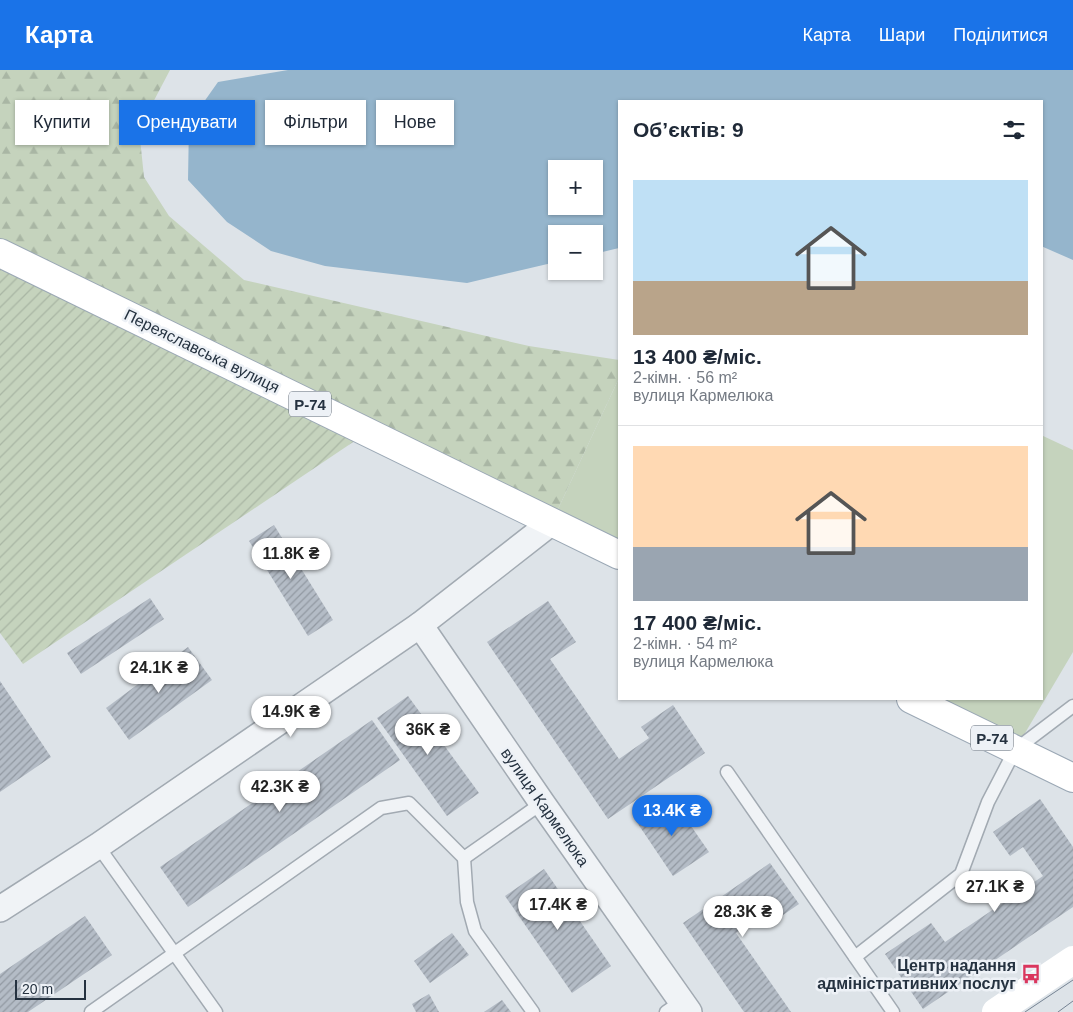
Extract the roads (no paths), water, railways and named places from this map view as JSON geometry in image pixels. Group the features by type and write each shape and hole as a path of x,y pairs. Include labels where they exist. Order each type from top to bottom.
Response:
{"main road":[{"name":"Переяславська вулиця","path":"0,253 618,555"},
{"name":"Р-74","path":"913,700 1073,778"},
{"path":"996,1012 1073,960"}],"street":[{"path":"0,909 98,846 420,625 552,522"},
{"name":"вулиця Кармелюка","path":"420,625 679,1008"}],"lane":[{"path":"855,957 961,874 988,802 1015,750 1073,706"},
{"path":"727,772 893,1012"},
{"path":"91,1012 382,808 409,803 464,858 467,902 475,930 533,1012"},
{"path":"464,858 542,803"},
{"path":"98,846 216,1012"}],"water":[{"path":"288,70 1073,70 1073,260 1043,247 1043,100 618,100 618,248 603,252 603,225 548,225 548,264 467,283 325,266 271,251 227,222 188,180 189,145 255,145 255,100 205,100 218,82"}],"tram line":[{"path":"1025,1012 1073,980"},
{"path":"1058,1012 1073,1001"}],"place":[{"name":"Центр надання адміністративних послуг","path":"1031,974"}]}
